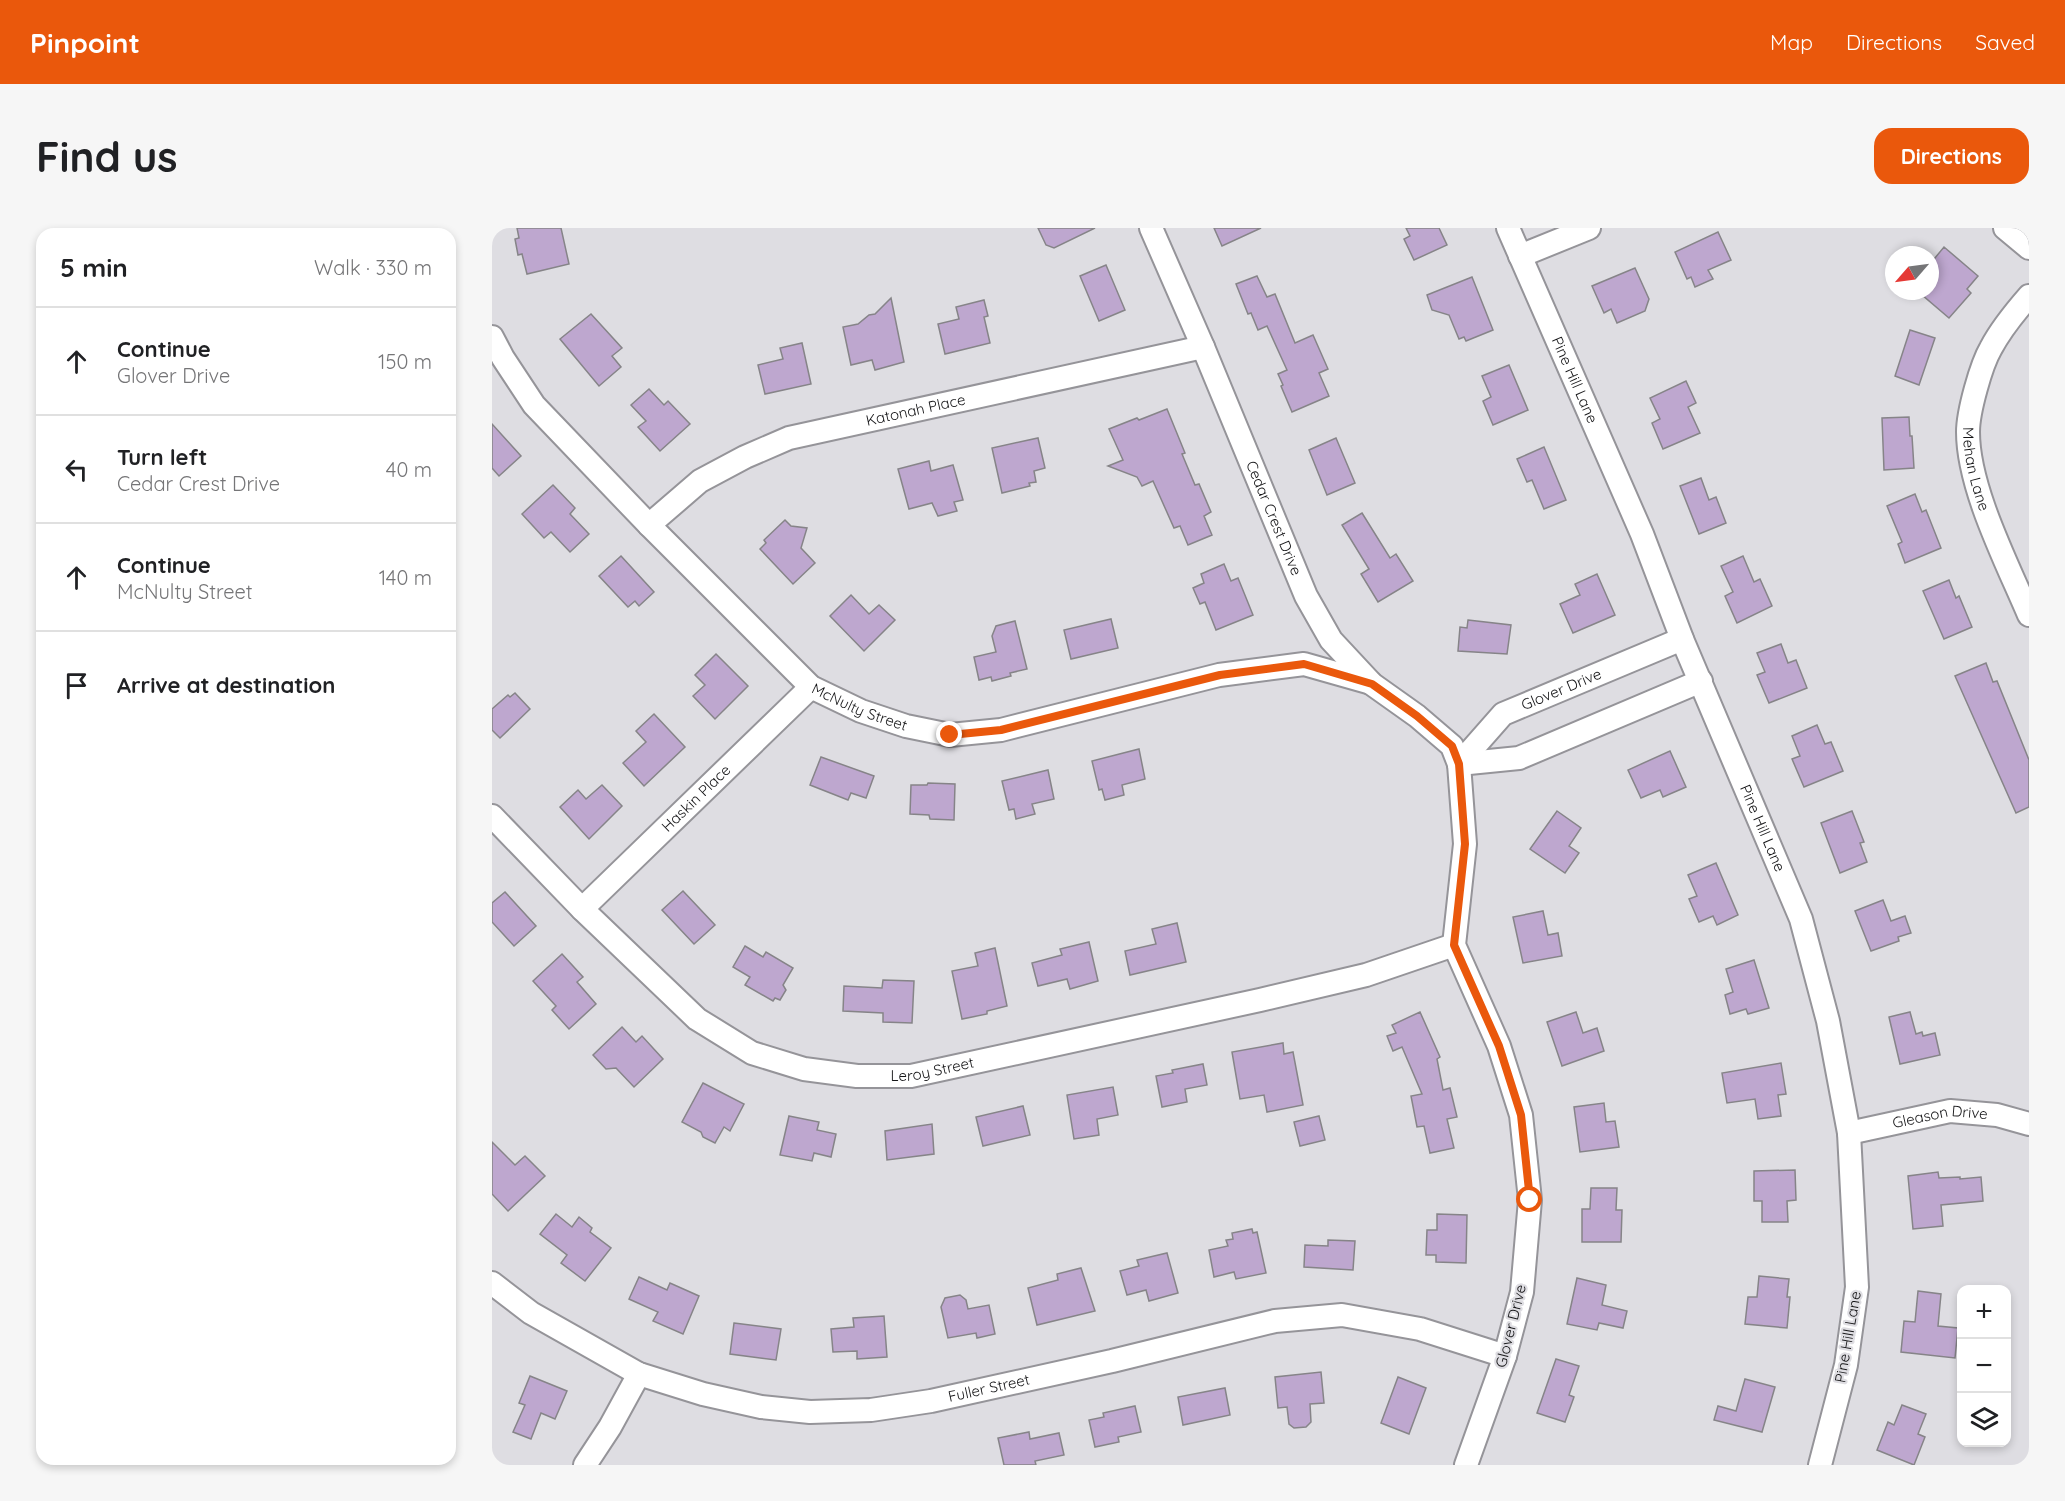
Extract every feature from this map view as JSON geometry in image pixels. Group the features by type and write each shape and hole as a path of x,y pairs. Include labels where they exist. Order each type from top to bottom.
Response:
{"street":[{"name":"Cedar Crest Drive","path":"1151,228 1306,596 1331,640 1372,684 1417,716 1452,746 1459,764"},
{"name":"Pine Hill Lane","path":"1508,228 1642,534 1682,639 1801,919 1828,1021 1849,1132 1857,1287 1846,1365 1820,1465"},
{"path":"1520,256 1589,228"},
{"path":"2005,228 2029,248"},
{"name":"Mehan Lane","path":"2029,296 1990,349 1975,392 1968,431 1971,466 1984,506 2029,615"},
{"name":"McNulty Street","path":"492,337 534,405 650,525 811,687 861,711 906,726 950,735 1001,730 1220,675 1304,664 1372,684"},
{"name":"Katonah Place","path":"650,525 700,481 745,457 789,438 1203,347"},
{"name":"Glover Drive","path":"1459,764 1503,714 1682,639"},
{"path":"1454,945 1465,844 1459,764 1519,758 1701,681"},
{"name":"Haskin Place","path":"582,909 811,687"},
{"name":"Leroy Street","path":"492,816 582,909 697,1019 752,1053 804,1070 857,1076 911,1076 1366,975 1454,945"},
{"name":"Glover Drive","path":"1454,945 1499,1046 1521,1115 1530,1200 1522,1292 1505,1356 1466,1465"},
{"name":"Gleason Drive","path":"1849,1132 1950,1111 1997,1114 2029,1124"},
{"name":"Fuller Street","path":"492,1283 531,1313 639,1374 703,1395 761,1407 810,1412 872,1410 931,1401 1112,1361 1275,1321 1342,1316 1420,1329 1505,1356"},
{"path":"585,1465 610,1427 639,1374"}],"building":[{"path":"517,228 561,228 569,264 527,274 522,254 518,255 515,239 519,238"},
{"path":"1038,228 1095,228 1054,248 1046,245"},
{"path":"1214,228 1261,228 1222,246"},
{"path":"1406,228 1439,228 1447,245 1414,260 1404,239 1410,236"},
{"path":"1718,232 1731,260 1708,270 1713,279 1695,287 1691,277 1687,279 1675,252"},
{"path":"1944,247 1978,276 1967,289 1971,293 1949,318 1928,300 1939,300 1939,253"},
{"path":"1106,265 1125,310 1099,321 1080,276"},
{"path":"1635,268 1649,299 1645,311 1617,323 1611,309 1604,313 1592,286"},
{"path":"1257,276 1267,297 1275,294 1295,343 1313,335 1328,369 1319,373 1329,396 1292,412 1278,374 1287,370 1267,326 1258,330 1251,313 1248,314 1236,284"},
{"path":"1472,277 1493,330 1466,341 1464,337 1459,339 1449,315 1432,310 1427,295"},
{"path":"891,298 904,362 875,370 872,360 851,365 843,327 858,324 869,315 875,314"},
{"path":"984,300 988,316 984,317 990,343 945,354 938,324 959,319 956,307"},
{"path":"591,314 622,348 612,356 621,367 599,386 560,339"},
{"path":"1910,330 1935,338 1919,385 1895,376"},
{"path":"802,343 811,384 765,394 758,365 783,359 780,348"},
{"path":"1509,365 1528,410 1493,425 1483,401 1491,397 1482,376"},
{"path":"1686,381 1696,403 1688,407 1700,433 1663,449 1652,423 1660,419 1650,398"},
{"path":"649,389 664,405 668,401 690,424 660,451 638,427 646,421 631,405"},
{"path":"1167,409 1195,485 1199,484 1211,512 1204,516 1212,535 1188,545 1180,526 1174,528 1153,481 1142,486 1137,477 1108,466 1123,460 1109,429"},
{"path":"1909,417 1914,468 1884,470 1882,418"},
{"path":"492,424 521,456 499,476 492,468"},
{"path":"1038,438 1045,468 1034,471 1036,482 1029,483 1030,486 1002,493 992,448"},
{"path":"1336,438 1355,483 1327,495 1309,450"},
{"path":"1544,447 1566,500 1544,509 1532,480 1527,482 1517,459"},
{"path":"929,461 931,471 953,465 963,500 954,502 957,511 938,516 932,503 909,509 898,469"},
{"path":"1701,478 1709,500 1716,497 1726,523 1699,534 1680,486"},
{"path":"553,485 575,508 570,514 589,534 570,552 551,532 544,538 522,514"},
{"path":"1915,494 1922,512 1926,510 1941,548 1905,563 1898,544 1902,542 1887,506"},
{"path":"1362,513 1390,558 1396,554 1413,581 1378,602 1361,574 1369,569 1342,525"},
{"path":"785,520 791,526 807,528 801,548 815,563 793,584 760,549 766,543 764,540"},
{"path":"621,556 654,592 639,606 635,601 628,607 599,576"},
{"path":"1743,556 1754,582 1760,579 1772,606 1737,623 1725,596 1733,592 1721,566"},
{"path":"1224,564 1231,581 1238,578 1253,615 1216,630 1205,602 1200,604 1193,588 1204,583 1201,574"},
{"path":"1597,574 1615,615 1573,633 1560,604 1580,595 1575,584"},
{"path":"1949,580 1956,598 1959,596 1972,627 1944,639 1923,591"},
{"path":"851,595 869,614 879,605 895,620 864,651 830,616"},
{"path":"1111,619 1118,648 1071,659 1064,630"},
{"path":"1468,620 1511,625 1507,654 1458,651 1460,627 1467,628"},
{"path":"1015,621 1027,669 992,681 991,677 979,680 974,657 996,652 992,636 996,626"},
{"path":"1781,644 1788,663 1796,660 1807,688 1769,703 1757,675 1765,672 1757,653"},
{"path":"716,654 748,686 715,719 693,696 705,685 695,675"},
{"path":"1986,663 1993,682 1997,681 2029,760 2029,807 2016,813 1955,676"},
{"path":"515,693 530,709 500,738 492,730 492,709 508,695 510,697"},
{"path":"654,714 685,747 644,786 623,763 646,742 636,731"},
{"path":"1817,725 1825,744 1831,742 1843,771 1804,787 1792,759 1800,756 1792,736"},
{"path":"1139,749 1145,779 1122,785 1124,795 1105,800 1102,789 1099,790 1092,761"},
{"path":"1670,751 1686,787 1663,797 1660,790 1641,798 1628,770"},
{"path":"821,757 874,776 866,798 851,793 848,800 810,785"},
{"path":"1048,770 1054,799 1032,804 1035,814 1016,819 1014,809 1009,810 1002,781"},
{"path":"928,783 955,784 954,820 930,819 929,815 910,814 911,785 927,785"},
{"path":"602,785 622,806 589,839 560,807 578,790 586,799"},
{"path":"1557,811 1581,828 1569,846 1579,853 1565,873 1530,849"},
{"path":"1852,811 1864,842 1860,843 1867,862 1840,873 1821,823"},
{"path":"1716,863 1738,915 1717,925 1713,916 1699,922 1689,899 1697,896 1688,875"},
{"path":"683,891 715,925 694,944 662,910"},
{"path":"505,892 536,926 514,946 492,922 492,903"},
{"path":"1883,900 1891,921 1905,916 1911,933 1898,937 1899,941 1871,951 1855,911"},
{"path":"1543,911 1548,935 1558,933 1562,956 1523,963 1513,917"},
{"path":"1177,923 1186,962 1130,975 1125,951 1156,944 1152,929"},
{"path":"1089,942 1098,981 1070,989 1067,979 1038,986 1032,963 1062,955 1060,949"},
{"path":"745,946 763,957 766,952 793,968 783,985 786,990 780,1000 775,998 773,1001 745,985 750,977 733,967"},
{"path":"995,948 1007,1006 987,1011 987,1014 962,1019 952,971 978,966 975,953"},
{"path":"562,954 583,977 577,982 596,1004 569,1029 552,1010 556,1006 533,981"},
{"path":"1754,960 1769,1008 1748,1014 1746,1009 1730,1014 1725,995 1733,992 1726,969"},
{"path":"883,980 914,981 912,1023 883,1022 883,1013 843,1011 844,986 882,988"},
{"path":"1420,1012 1440,1057 1437,1059 1443,1090 1450,1088 1457,1117 1447,1119 1454,1148 1430,1153 1424,1126 1417,1127 1411,1096 1422,1094 1402,1047 1393,1051 1387,1036 1396,1033 1392,1025"},
{"path":"1576,1012 1583,1033 1597,1028 1604,1051 1562,1066 1547,1022"},
{"path":"1910,1012 1916,1034 1922,1032 1923,1036 1935,1033 1940,1055 1900,1064 1889,1017"},
{"path":"622,1027 636,1042 642,1036 663,1059 634,1087 616,1068 606,1069 593,1055"},
{"path":"1283,1043 1284,1054 1293,1052 1303,1105 1267,1112 1264,1095 1240,1099 1232,1052"},
{"path":"1781,1063 1786,1094 1778,1095 1781,1116 1758,1119 1755,1099 1727,1103 1722,1073"},
{"path":"1203,1064 1207,1085 1185,1089 1187,1102 1162,1107 1156,1076 1173,1073 1172,1070"},
{"path":"703,1083 744,1104 730,1131 724,1127 715,1143 682,1122"},
{"path":"1113,1087 1118,1115 1097,1119 1099,1135 1074,1139 1067,1095"},
{"path":"1604,1103 1606,1122 1615,1121 1619,1147 1580,1152 1574,1107"},
{"path":"1023,1106 1030,1135 983,1146 976,1117"},
{"path":"789,1116 819,1122 817,1130 836,1134 831,1157 814,1153 812,1161 780,1155"},
{"path":"1319,1116 1325,1140 1300,1146 1294,1122"},
{"path":"932,1124 934,1154 887,1160 885,1131"},
{"path":"492,1142 515,1165 525,1156 545,1176 508,1211 492,1194"},
{"path":"1795,1170 1796,1200 1787,1201 1788,1222 1762,1222 1762,1201 1754,1201 1754,1171"},
{"path":"1938,1172 1939,1178 1981,1177 1983,1201 1941,1205 1943,1226 1913,1229 1908,1176"},
{"path":"1591,1188 1617,1188 1616,1210 1622,1210 1621,1242 1582,1242 1582,1209 1590,1209"},
{"path":"556,1214 572,1227 579,1217 592,1228 590,1232 611,1248 585,1281 561,1263 567,1255 540,1234"},
{"path":"1437,1214 1467,1215 1466,1263 1436,1262 1436,1255 1426,1255 1427,1230 1437,1230"},
{"path":"1252,1229 1253,1233 1257,1232 1266,1273 1236,1279 1234,1272 1214,1277 1209,1250 1228,1246 1226,1240 1233,1239 1232,1233"},
{"path":"1328,1240 1355,1241 1353,1270 1304,1267 1305,1245 1328,1246"},
{"path":"1167,1253 1178,1293 1149,1301 1146,1290 1127,1295 1120,1271 1139,1266 1137,1260"},
{"path":"1081,1268 1095,1311 1037,1325 1028,1288 1058,1280 1057,1274"},
{"path":"1759,1276 1789,1279 1787,1328 1745,1324 1748,1297 1757,1297"},
{"path":"639,1277 667,1290 670,1283 699,1296 683,1334 653,1321 658,1312 629,1299"},
{"path":"1577,1278 1606,1285 1602,1305 1627,1311 1623,1328 1599,1323 1597,1330 1567,1324"},
{"path":"1918,1291 1941,1294 1938,1326 1957,1328 1955,1358 1901,1352 1904,1321 1915,1322"},
{"path":"960,1295 966,1300 968,1309 989,1305 995,1334 977,1338 976,1333 948,1338 941,1307 945,1298"},
{"path":"884,1316 887,1357 857,1359 857,1351 833,1352 831,1329 854,1327 853,1318"},
{"path":"734,1323 781,1329 776,1360 730,1354"},
{"path":"1556,1359 1579,1366 1569,1395 1574,1397 1565,1422 1537,1413"},
{"path":"1321,1372 1324,1403 1310,1404 1311,1422 1306,1427 1294,1428 1289,1424 1287,1407 1278,1408 1275,1377"},
{"path":"530,1376 567,1391 555,1419 541,1413 531,1439 513,1432 525,1405 519,1403"},
{"path":"1398,1377 1426,1388 1409,1434 1381,1423"},
{"path":"1745,1379 1775,1387 1762,1432 1714,1420 1718,1406 1736,1411"},
{"path":"1225,1388 1230,1415 1183,1425 1178,1397"},
{"path":"1902,1405 1926,1414 1918,1434 1925,1437 1914,1465 1877,1450 1888,1422 1894,1425"},
{"path":"1135,1406 1141,1432 1118,1437 1119,1442 1095,1447 1089,1420 1104,1417 1103,1413"},
{"path":"1029,1432 1030,1439 1059,1433 1064,1455 1035,1461 1036,1465 1004,1465 998,1438"}],"route":[{"path":"950,735 1001,730 1220,675 1304,664 1372,684 1417,716 1452,746 1459,764 1465,844 1454,945 1499,1046 1521,1115 1530,1200"}]}
